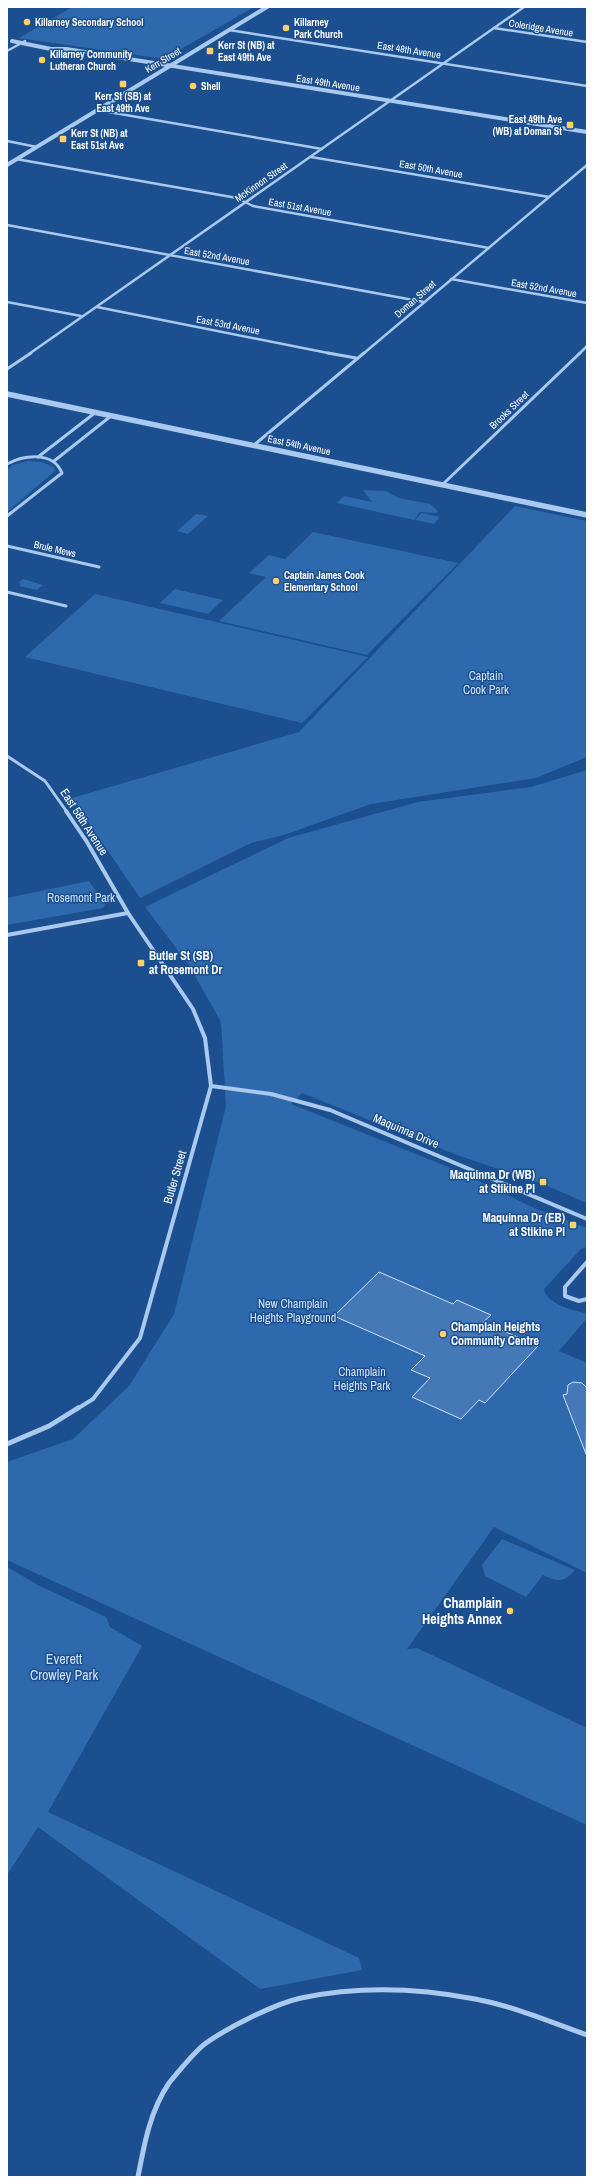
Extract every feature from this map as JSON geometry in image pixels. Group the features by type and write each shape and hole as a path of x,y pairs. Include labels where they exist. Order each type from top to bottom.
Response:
{"street":[{"name":"Kerr Street","path":"7,165 267,7"},
{"name":"McKinnon Street","path":"7,369 524,7"},
{"name":"Coleridge Avenue","path":"493,28 587,42"},
{"name":"East 48th Avenue","path":"230,30 587,86"},
{"name":"East 49th Avenue","path":"9,40 20,44 66,49"},
{"name":"East 49th Avenue","path":"9,40 25,41 170,66 587,132"},
{"path":"7,51 25,41"},
{"path":"97,110 322,149"},
{"path":"7,141 36,147"},
{"name":"East 50th Avenue","path":"311,157 549,197"},
{"name":"East 51st Avenue","path":"16,159 237,198 253,206 489,248"},
{"name":"Doman Street","path":"254,445 587,165"},
{"name":"East 52nd Avenue","path":"7,225 424,302"},
{"name":"East 52nd Avenue","path":"451,279 587,303"},
{"path":"7,302 81,316"},
{"name":"East 53rd Avenue","path":"96,307 356,358"},
{"name":"Brooks Street","path":"442,485 587,346"},
{"name":"East 54th Avenue","path":"7,394 587,515"},
{"path":"38,457 96,412"},
{"path":"54,460 111,416"},
{"path":"7,464 24,458 38,457 54,460 61,467 62,473 7,516"},
{"name":"Brule Mews","path":"7,546 99,567"},
{"path":"7,592 66,606"},
{"name":"East 58th Avenue","path":"7,756 45,781 87,842 128,913"},
{"path":"7,935 128,913"},
{"name":"Butler Street","path":"7,1444 49,1426 93,1399 140,1338 211,1086 205,1038 193,1009 128,913"},
{"name":"Maquinna Drive","path":"211,1086 253,1089 291,1097 323,1108 587,1218"},
{"path":"587,1262 565,1287 565,1296 579,1301 587,1299"},
{"path":"138,2177 147,2129 169,2084 174,2078 205,2044 251,2017 300,1998 360,1990 420,1991 484,2001 527,2013 587,2035"}],"green space":[{"path":"72,7 254,7 164,59 19,38"},
{"path":"28,461 42,462 54,467 55,471 7,512 7,470 13,465"},
{"path":"363,490 386,491 399,498 430,504 438,511 436,513 420,512 414,520 337,503 344,496 372,502"},
{"name":"Captain Cook Park","path":"515,506 587,521 587,757 536,778 371,804 284,835 251,843 140,898 72,798 299,732"},
{"path":"422,513 440,517 434,524 415,520"},
{"path":"196,514 208,516 188,534 177,531"},
{"path":"313,532 458,563 367,655 219,621 266,577 249,573 269,555 285,559"},
{"path":"23,579 43,585 37,590 19,586 21,584 18,583"},
{"path":"175,589 223,600 208,614 160,603"},
{"path":"95,594 368,657 302,723 25,657"},
{"name":"Champlain Heights Park","path":"587,770 587,1203 545,1185 457,1155 302,1093 291,1104 463,1173 534,1208 587,1228 587,1247 581,1249 544,1289 549,1299 561,1306 587,1313 587,1318 559,1351 587,1363 587,1573 494,1527 407,1649 417,1648 587,1728 587,1825 7,1560 7,1462 73,1439 129,1386 174,1314 226,1106 221,1022 189,965 145,907 288,838 418,802 531,787"},
{"name":"Rosemont Park","path":"89,881 105,905 103,908 7,925 7,898"},
{"path":"502,1539 575,1570 564,1579 560,1580 552,1579 543,1575 526,1597 485,1576 482,1565"},
{"name":"Everett Crowley Park","path":"7,1567 40,1586 106,1617 110,1627 142,1646 48,1812 359,1958 362,1970 260,1989 38,1827 7,1875"}],"building":[{"name":"Champlain Heights Community Centre","path":"379,1272 453,1304 457,1300 491,1315 483,1322 538,1346 485,1403 479,1400 461,1419 412,1397 430,1378 411,1370 425,1356 334,1316"},
{"path":"573,1382 582,1383 587,1388 586,1454 563,1395 567,1394 568,1385"}],"place":[{"name":"Killarney Secondary School","path":"27,22"},
{"name":"Killarney Park Church","path":"286,28"},
{"name":"Kerr St (NB) at East 49th Ave","path":"210,51"},
{"name":"Killarney Community Lutheran Church","path":"42,60"},
{"name":"Kerr St (SB) at East 49th Ave","path":"123,84"},
{"name":"Shell","path":"193,86"},
{"name":"East 49th Ave (WB) at Doman St","path":"570,125"},
{"name":"Kerr St (NB) at East 51st Ave","path":"63,139"},
{"name":"Captain James Cook Elementary School","path":"276,581"},
{"name":"Butler St (SB) at Rosemont Dr","path":"141,963"},
{"name":"Maquinna Dr (WB) at Stikine Pl","path":"543,1182"},
{"name":"Maquinna Dr (EB) at Stikine Pl","path":"573,1225"},
{"name":"Champlain Heights Community Centre","path":"443,1334"},
{"name":"Champlain Heights Annex","path":"510,1611"}],"park label":[{"name":"New Champlain Heights Playground","path":"293,1311"}]}
